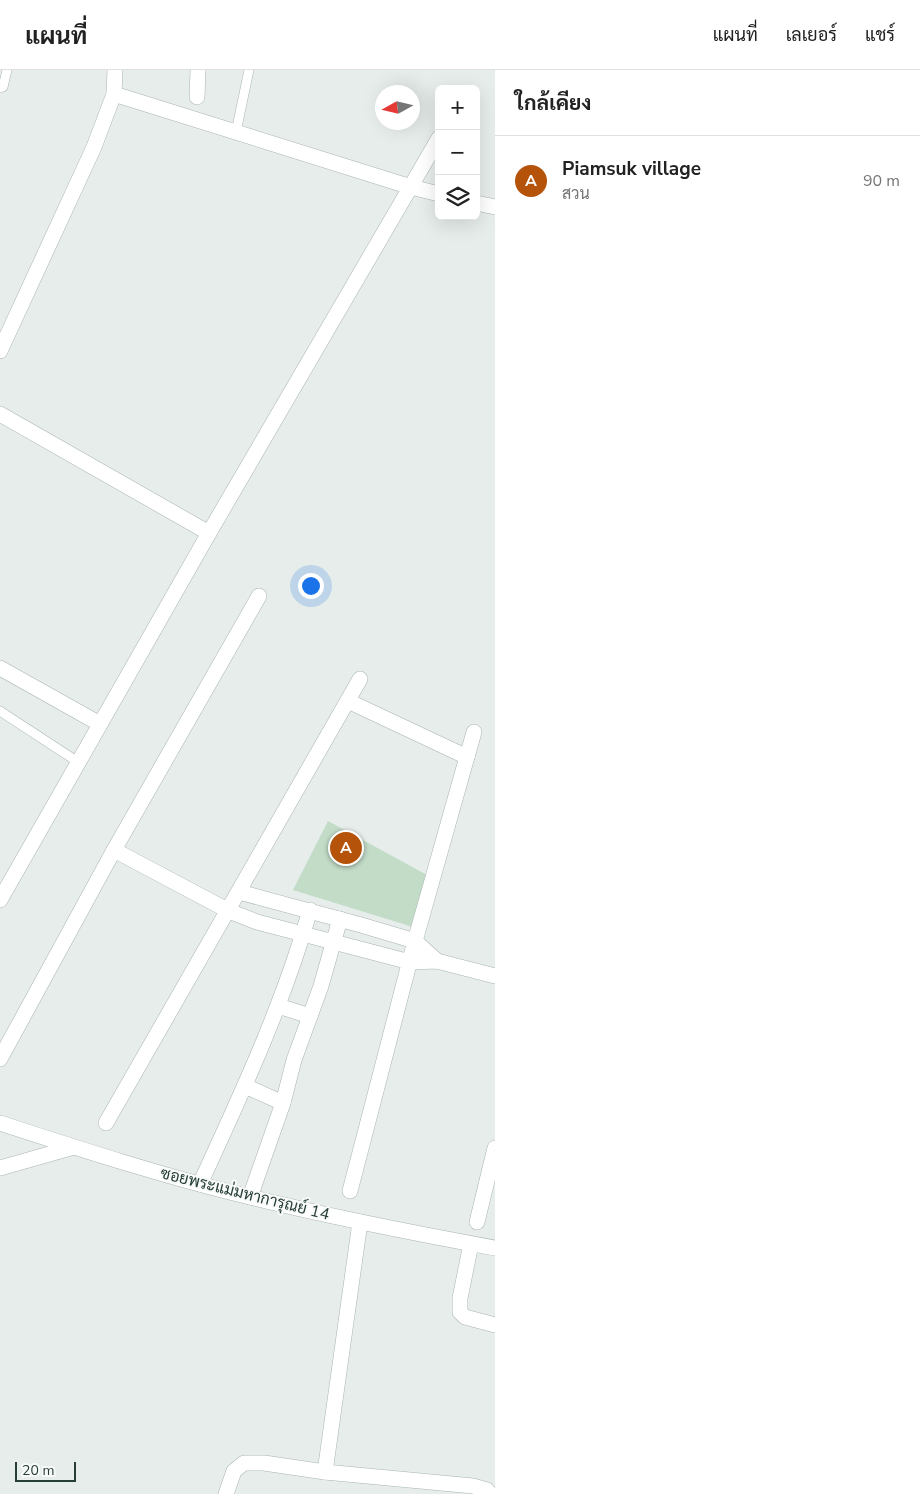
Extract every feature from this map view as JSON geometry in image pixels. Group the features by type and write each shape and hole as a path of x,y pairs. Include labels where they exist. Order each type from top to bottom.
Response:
{"street":[{"path":"0,351 94,147 114,94 115,70"},
{"path":"197,97 198,70"},
{"path":"114,94 435,193"},
{"path":"0,900 209,533 435,145"},
{"path":"480,204 495,208"},
{"path":"0,414 209,533"},
{"path":"0,1059 114,850 259,596"},
{"path":"0,668 100,724"},
{"path":"106,1123 360,679"},
{"path":"348,701 467,757"},
{"path":"350,1191 415,941 474,732"},
{"path":"114,850 229,910 257,922 410,962 437,961 495,976"},
{"path":"239,892 340,918 415,941 437,961"},
{"path":"200,1184 245,1086 278,1006 304,935 310,910"},
{"path":"250,1197 283,1103 294,1060 321,986 340,918"},
{"path":"278,1006 310,1016"},
{"path":"245,1086 283,1103"},
{"name":"ซอยพระแม่มหาการุณย์ 14","path":"0,1122 74,1147 250,1197 360,1222 495,1248"},
{"path":"0,1168 74,1147"},
{"path":"476,1222 495,1148"},
{"path":"325,1472 360,1222"},
{"path":"471,1244 460,1298 460,1312 465,1317 495,1325"},
{"path":"226,1494 234,1471 244,1464 264,1464 325,1472 473,1486 487,1490 490,1494"}],"lane":[{"path":"0,88 3,87 5,82 7,70"},
{"path":"236,132 250,70"},
{"path":"0,711 78,762"}],"green space":[{"path":"328,821 427,875 413,927 293,890"}],"place":[{"name":"Piamsuk village","path":"346,848"}]}
